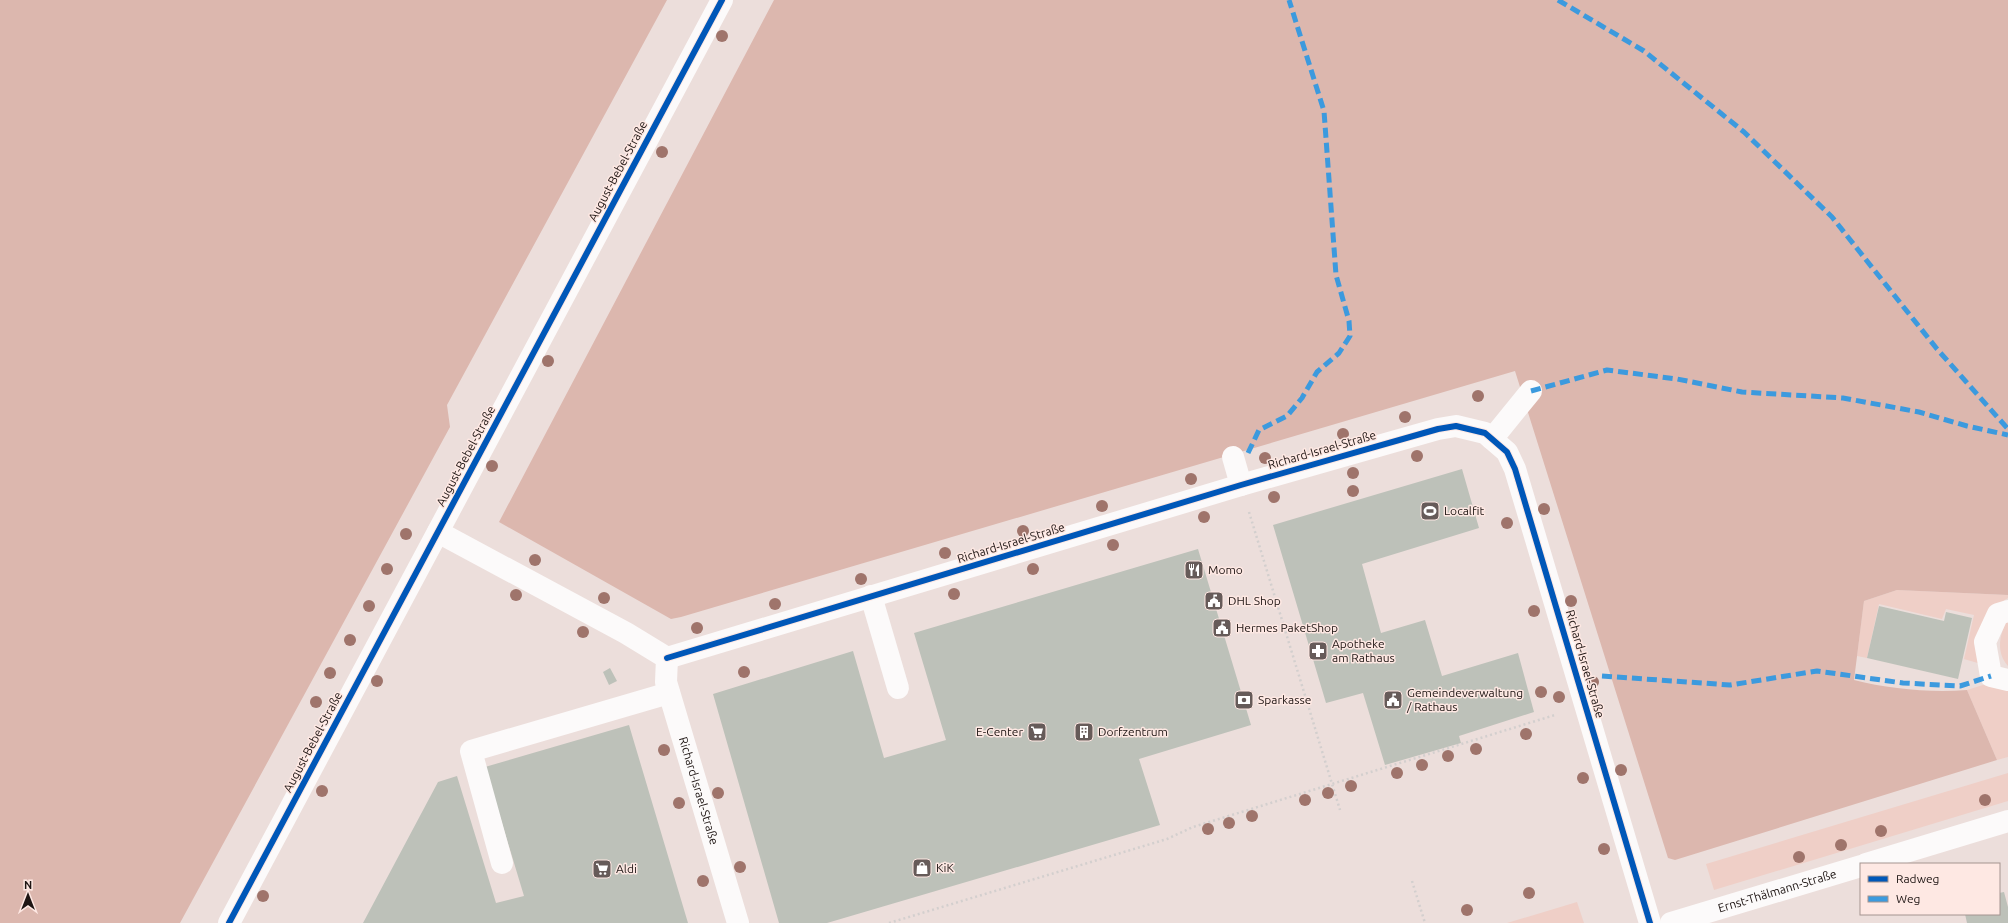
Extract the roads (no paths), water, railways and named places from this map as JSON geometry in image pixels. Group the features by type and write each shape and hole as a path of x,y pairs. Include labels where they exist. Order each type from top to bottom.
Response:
{"street":[{"name":"August-Bebel-Straße","path":"229,923 722,0"},
{"path":"1492,439 1531,391"},
{"name":"Richard-Israel-Straße","path":"738,923 666,682 667,658 1241,485 1438,429 1456,426 1485,433 1507,452 1515,469 1650,923"},
{"path":"1233,457 1241,485"},
{"path":"438,532 626,633 667,658"},
{"path":"871,596 898,688"},
{"path":"2008,610 1998,614 1984,642 1992,676 2008,680"},
{"path":"502,863 470,751 669,693"},
{"path":"1869,863 2008,821"},
{"name":"Ernst-Thälmann-Straße","path":"1671,923 1860,866"}],"place":[{"name":"Localfit","path":"1430,511"},
{"name":"Momo","path":"1194,570"},
{"name":"DHL Shop","path":"1214,601"},
{"name":"Hermes PaketShop","path":"1222,628"},
{"name":"Apotheke am Rathaus","path":"1318,651"},
{"name":"Sparkasse","path":"1244,700"},
{"name":"Gemeindeverwaltung / Rathaus","path":"1393,700"},
{"name":"E-Center","path":"1037,732"},
{"name":"Dorfzentrum","path":"1084,732"},
{"name":"KiK","path":"922,868"},
{"name":"Aldi","path":"602,869"}]}
